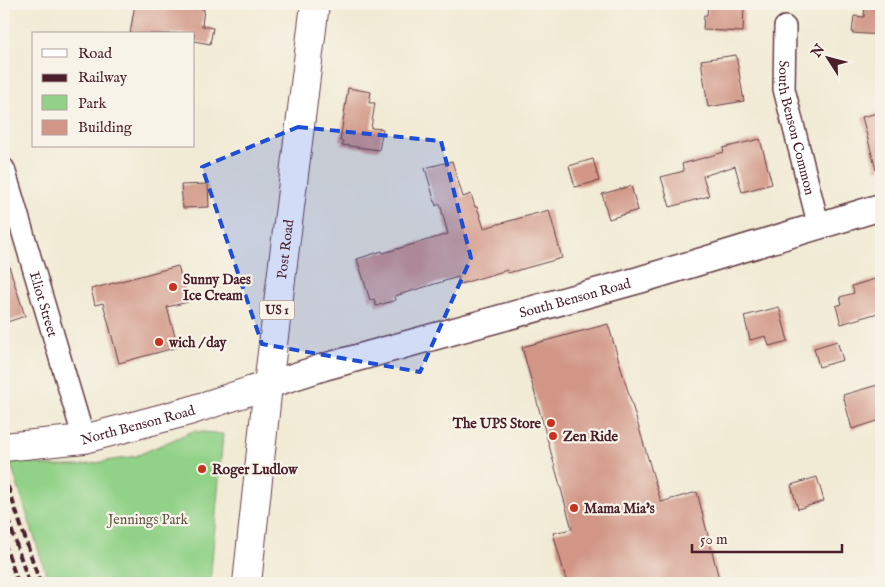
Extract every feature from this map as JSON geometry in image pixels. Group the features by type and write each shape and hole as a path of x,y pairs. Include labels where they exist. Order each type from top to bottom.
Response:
{"main road":[{"name":"Post Road","path":"247,583 268,385 316,4"},
{"name":"North Benson Road","path":"4,447 84,439 189,411 268,385"}],"street":[{"name":"South Benson Common","path":"785,27 784,89 819,227"},
{"name":"Eliot Street","path":"4,170 84,439"},
{"name":"South Benson Road","path":"268,385 324,367 629,283 881,207"}],"highlighted area":[{"path":"298,127 441,141 471,258 420,372 262,344 202,167"}],"green space":[{"name":"Jennings Park","path":"193,431 223,434 210,583 49,583 9,458 47,466 78,466 136,456"}],"building":[{"path":"135,4 171,4 204,9 202,26 213,28 210,44 195,41 195,32 130,32"},
{"path":"708,4 744,4 743,32 703,30 704,15 707,15"},
{"path":"865,4 881,4 881,35 852,33 854,16 864,17"},
{"path":"736,55 744,101 708,107 701,60"},
{"path":"348,88 371,92 369,103 375,103 371,128 383,129 379,150 342,145 343,141 340,141"},
{"path":"881,112 881,169 876,170 862,117"},
{"path":"760,139 772,184 742,192 735,166 703,176 709,196 670,207 661,177 684,171 682,164 724,152 723,148"},
{"path":"593,159 599,181 575,187 569,166"},
{"path":"452,161 463,197 471,194 484,228 549,210 562,258 508,273 507,270 460,284 458,277 395,296 396,300 376,306 374,299 370,300 357,259 448,234 440,204 436,206 425,168"},
{"path":"208,184 209,207 183,208 181,185"},
{"path":"631,186 638,210 609,219 602,194"},
{"path":"4,260 7,260 25,316 4,323"},
{"path":"178,266 188,302 167,307 178,347 119,363 103,303 95,305 91,289"},
{"path":"875,279 881,302 881,312 841,324 836,306 842,304 840,297 854,293 852,286"},
{"path":"779,307 788,341 769,346 766,336 750,340 744,316"},
{"path":"608,324 661,502 697,492 720,583 567,583 553,533 572,529 522,347"},
{"path":"837,341 843,360 819,367 814,348"},
{"path":"881,384 881,420 852,429 843,395"},
{"path":"817,477 824,501 798,509 791,485"}],"railway":[{"path":"4,475 40,583"},
{"path":"4,507 29,583"},
{"path":"4,542 18,583"},
{"path":"4,576 6,583"}],"place":[{"name":"Sunny Daes Ice Cream","path":"173,287"},
{"name":"wich / day","path":"159,342"},
{"name":"The UPS Store","path":"551,423"},
{"name":"Zen Ride","path":"553,436"},
{"name":"Roger Ludlow","path":"202,469"},
{"name":"Mama Mia's","path":"574,508"}]}
